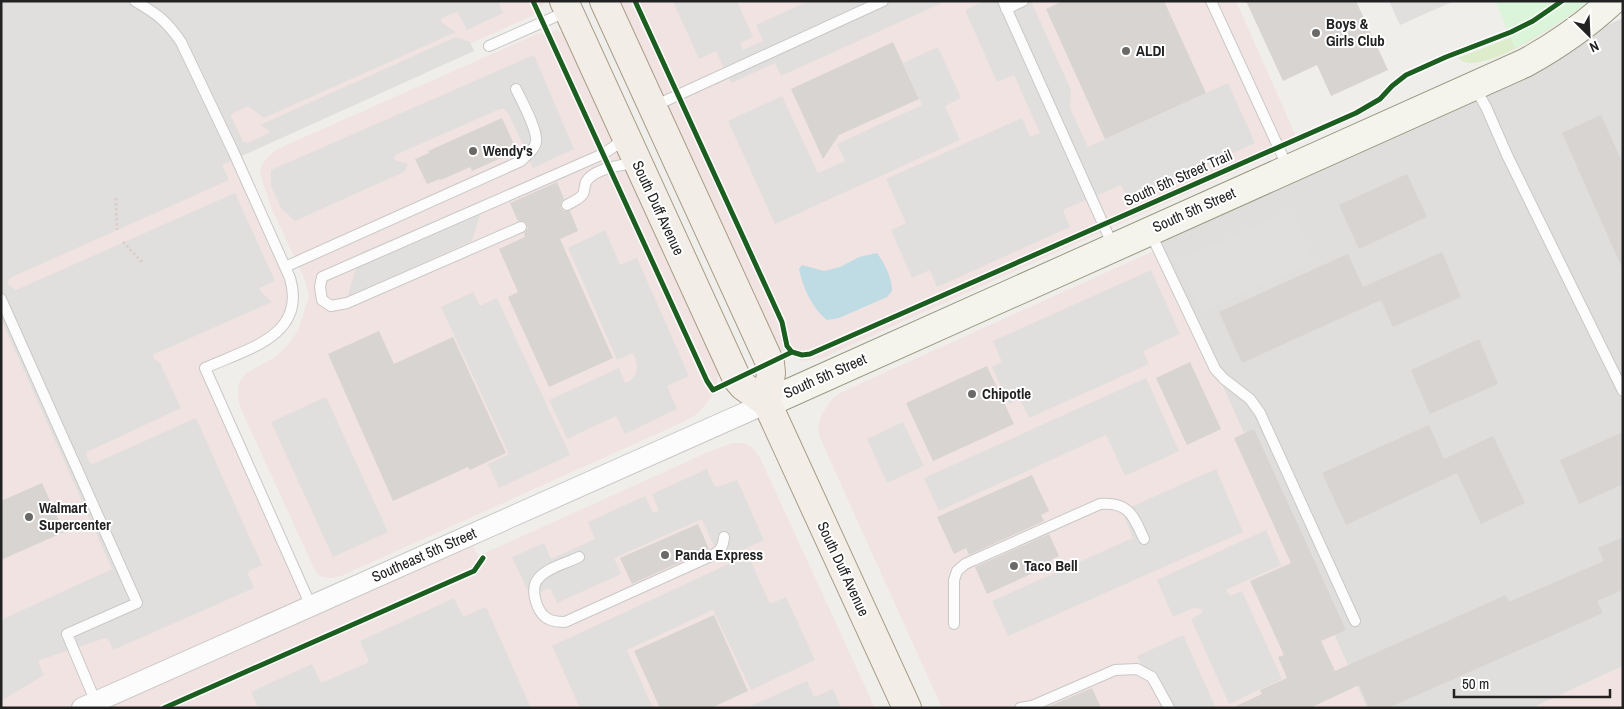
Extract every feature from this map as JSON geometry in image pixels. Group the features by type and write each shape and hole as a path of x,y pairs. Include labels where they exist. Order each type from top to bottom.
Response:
{"main road":[{"path":"604,1 770,363 771,373 767,402"},
{"name":"South Duff Avenue","path":"566,6 737,379 743,386 767,402 907,708"}],"street":[{"name":"South 5th Street","path":"767,402 1474,86 1552,48 1579,29 1612,1"},
{"name":"Southeast 5th Street","path":"92,706 767,402"}],"lane":[{"path":"135,1 156,13 170,26 181,42 233,151 294,291 291,315 283,327 265,341 205,368 311,606"},
{"path":"652,107 883,1"},
{"path":"1023,1 1005,5 1113,246"},
{"path":"1211,1 1288,168"},
{"path":"489,46 566,6"},
{"path":"1474,86 1486,107 1507,155 1623,391"},
{"path":"284,267 521,161 536,142 534,130 516,89"},
{"path":"521,227 347,302 332,306 322,300 320,287 322,277 603,154 615,146 625,135"},
{"path":"567,205 583,194 585,183 590,177 623,164 638,164"},
{"path":"1149,230 1215,369 1224,379 1250,399 1260,413 1356,621"},
{"path":"1,299 137,603 67,634 92,706"},
{"path":"954,624 954,580 957,571 974,560 1100,504 1114,503 1126,509 1134,518 1144,539"},
{"path":"579,557 546,572 537,579 534,590 535,598 543,615 552,621 565,622 711,556 719,552 724,537"},
{"path":"1020,708 1032,706 1115,670 1137,669 1152,677 1169,708"}],"path":[{"path":"116,198 117,230"},
{"path":"123,242 143,263"}],"shaded area":[{"path":"1,1 545,1 538,13 233,151 294,291 283,327 205,367 311,605 468,536 478,556 704,454 732,443 744,443 751,446 760,458 875,708 1,708"},
{"path":"1,1 498,1 503,13 467,30 458,12 453,13 441,19 441,22 456,32 264,118 248,106 233,113 231,116 243,142 248,143 269,133 270,131 260,125 456,37 470,42 474,51 222,165 229,180 10,278 8,281 9,285 16,290 235,193 275,281 260,288 260,291 272,302 154,354 153,358 160,363 181,408 86,454 90,463 93,464 196,418 262,565 249,571 248,574 254,588 113,650 108,639 105,638 40,660 38,662 44,675 1,701 1,620 112,569 1,319"},
{"path":"618,1 1236,1 1299,143 822,358 803,361 789,355 774,344"},
{"path":"673,1 737,1 753,37 740,43 743,50 763,41 756,25 809,1 946,1 781,76 775,63 731,83 716,51 699,59"},
{"path":"984,1 1031,1 1071,90 1070,108 1088,147 1228,83 1255,143 1129,200 1121,185 1063,210 1070,227 937,287 930,270 912,278 891,230 906,223 886,179 1022,118 1030,137 1040,133 1014,75 997,82 965,10"},
{"path":"1389,1 1454,1 1400,25"},
{"path":"1623,18 1623,666 1532,708 1367,708 1215,369 1149,230"},
{"path":"557,30 566,35 719,370 715,391 704,407 694,416 681,423 341,576 322,577 317,574 312,564 240,407 238,394 239,383 246,373 274,358 288,345 298,330 309,297 305,280 272,209 260,172 262,164 273,152 284,146 537,34"},
{"path":"938,47 961,98 945,106 960,140 775,224 728,121 782,96 818,173 845,161 837,144 922,105 903,63"},
{"path":"534,55 574,149 533,168 509,114 504,109 500,109 395,155 394,159 408,164 404,172 295,221 281,208 271,186 271,170"},
{"path":"485,199 472,241 348,296 360,253"},
{"path":"1291,211 1314,261 1201,312 1178,261"},
{"path":"605,230 620,265 637,258 689,376 667,386 677,409 625,434 616,416 567,439 549,400 619,368 625,383 630,381 636,374 637,364 633,353 617,360 568,248"},
{"path":"1158,249 1215,369 1367,708 942,708 820,438 818,428 821,416 832,399 842,392"},
{"path":"1151,270 1180,334 1143,351 1149,364 1029,418 1020,399 1009,404 992,367 1002,362 993,341"},
{"path":"473,292 480,306 497,298 570,455 499,488 488,464 509,454 441,307"},
{"path":"1146,378 1179,451 1125,476 1106,435 939,511 924,478"},
{"path":"326,397 388,532 333,557 271,422"},
{"path":"903,422 924,466 887,483 867,439"},
{"path":"707,469 714,485 717,487 737,480 764,540 720,560 702,519 614,558 621,574 557,603 550,588 530,596 512,557 544,543 551,559 595,539 588,522 645,496 653,513 659,511 652,494"},
{"path":"1216,469 1243,532 1008,636 992,601 1133,538 1122,511"},
{"path":"1266,530 1281,565 1226,590 1230,596 1242,591 1282,679 1229,704 1191,619 1203,612 1201,609 1193,608 1173,617 1157,580"},
{"path":"748,555 770,604 786,597 815,660 751,690 713,610 627,650 653,708 580,708 552,646"},
{"path":"454,598 463,617 486,607 531,708 258,708 251,692 312,664 321,683 369,662 360,641"},
{"path":"1183,635 1216,708 1161,708 1160,702 1137,656"},
{"path":"1623,666 1623,708 1532,708"},
{"path":"807,681 814,697 833,689 841,708 746,708"}],"green space":[{"path":"1495,1 1589,1 1564,19 1515,48"},
{"path":"1589,1 1547,30 1492,59 1476,63 1464,62 1458,58 1512,37"}],"water":[{"path":"877,253 888,271 892,291 887,297 839,318 827,320 817,310 809,297 799,269 802,265 824,271 840,267 859,257"}],"building":[{"name":"ALDI","path":"1063,1 1164,1 1206,93 1105,139 1046,9"},
{"name":"Boys & Girls Club","path":"1246,1 1356,1 1388,70 1331,96 1317,65 1283,81"},
{"path":"893,42 919,99 839,135 823,159 791,89"},
{"path":"1601,115 1623,164 1623,270 1562,133"},
{"name":"Wendy's","path":"502,118 517,151 472,171 470,167 427,184 415,159 429,153 428,151"},
{"path":"1407,174 1427,217 1359,249 1339,205"},
{"path":"557,182 564,199 561,202 561,208 564,211 570,211 578,231 560,239 613,358 549,387 508,297 518,292 499,249 525,237 524,233 528,228 525,222 518,221 510,203"},
{"path":"1442,252 1461,297 1393,327 1381,300 1242,363 1219,312 1348,254 1363,287"},
{"path":"379,331 394,364 453,337 506,453 470,470 468,467 393,501 328,354"},
{"path":"1479,339 1498,384 1430,414 1411,370"},
{"path":"1190,362 1221,429 1187,445 1156,378"},
{"path":"987,366 1014,424 933,461 906,403"},
{"path":"1429,425 1444,459 1493,436 1525,503 1481,524 1457,473 1346,525 1322,473"},
{"path":"1254,429 1346,630 1321,641 1335,671 1506,595 1509,602 1604,561 1598,548 1623,537 1623,590 1597,601 1603,613 1388,708 1369,708 1359,685 1310,708 1232,708 1262,694 1260,690 1287,678 1278,657 1284,655 1250,581 1291,563 1234,438"},
{"path":"1623,432 1623,484 1579,504 1560,460"},
{"path":"1032,475 1049,511 1041,515 1044,521 969,555 966,548 954,554 937,517"},
{"name":"Walmart Supercenter","path":"42,483 64,532 1,560 1,501"},
{"name":"Panda Express","path":"698,524 709,549 632,584 620,558"},
{"name":"Taco Bell","path":"1049,534 1059,556 1051,560 1053,564 987,594 975,567"},
{"path":"714,615 748,691 711,708 660,708 634,651"},
{"path":"1092,688 1101,708 1045,708"}],"cycle path":[{"path":"533,1 707,381 713,390 792,352"},
{"path":"635,1 782,322 787,346 792,352"},
{"name":"South 5th Street Trail","path":"792,352 802,355 810,354 1356,113 1380,99 1406,75 1511,32 1533,21 1562,1"},
{"path":"164,708 474,571 483,558"}],"place":[{"name":"Boys & Girls Club","path":"1316,33"},
{"name":"ALDI","path":"1126,51"},
{"name":"Wendy's","path":"473,151"},
{"name":"Chipotle","path":"972,394"},
{"name":"Walmart Supercenter","path":"29,517"},
{"name":"Panda Express","path":"665,555"},
{"name":"Taco Bell","path":"1014,566"}]}
